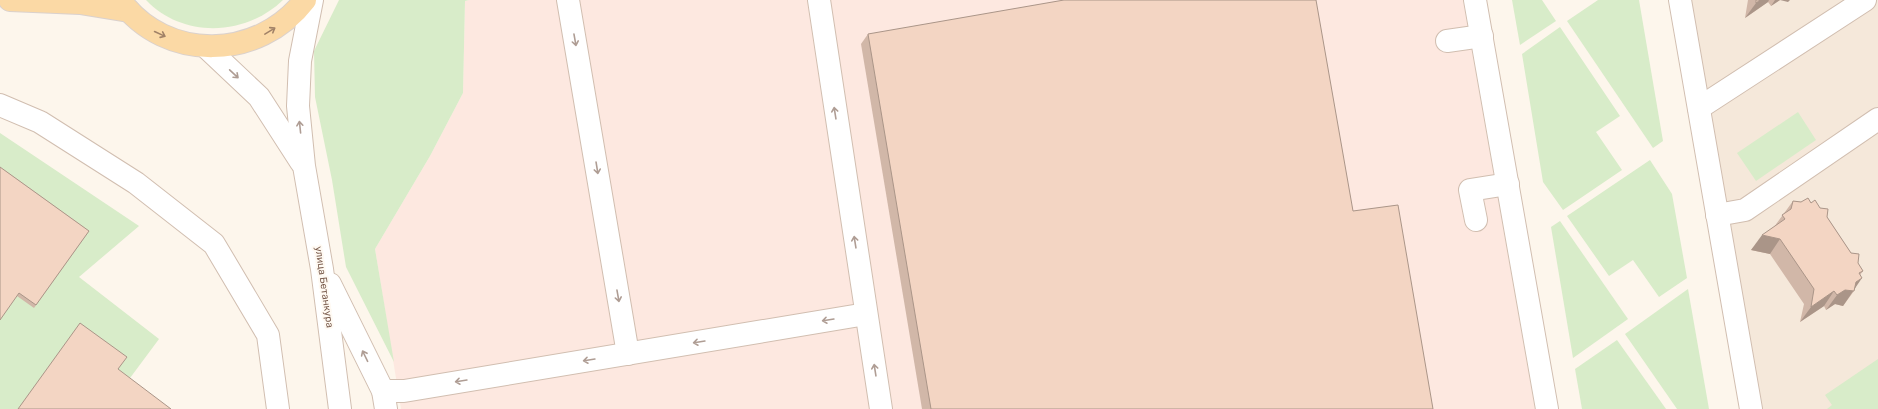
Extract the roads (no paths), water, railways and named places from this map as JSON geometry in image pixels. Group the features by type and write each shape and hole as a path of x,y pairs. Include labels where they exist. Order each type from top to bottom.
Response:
{"main road":[{"path":"10,0 124,6 151,30 178,42 206,47 238,44 269,33 295,14 305,0"}],"street":[{"name":"улица Бетанкура","path":"312,0 300,61 298,106 304,166 322,269 340,409"},
{"path":"571,0 628,354"},
{"path":"819,0 881,409"},
{"path":"1475,0 1547,409"},
{"path":"1680,0 1751,409"},
{"path":"1699,108 1865,0"},
{"path":"1447,41 1482,36"},
{"name":"улица Бетанкура","path":"206,47 259,97 304,166"},
{"path":"0,105 40,122 136,183 214,244 268,335 278,409"},
{"path":"1717,215 1745,210 1878,119"},
{"path":"1476,220 1470,190 1508,184"},
{"path":"322,269 384,400 404,391 866,314"}]}
